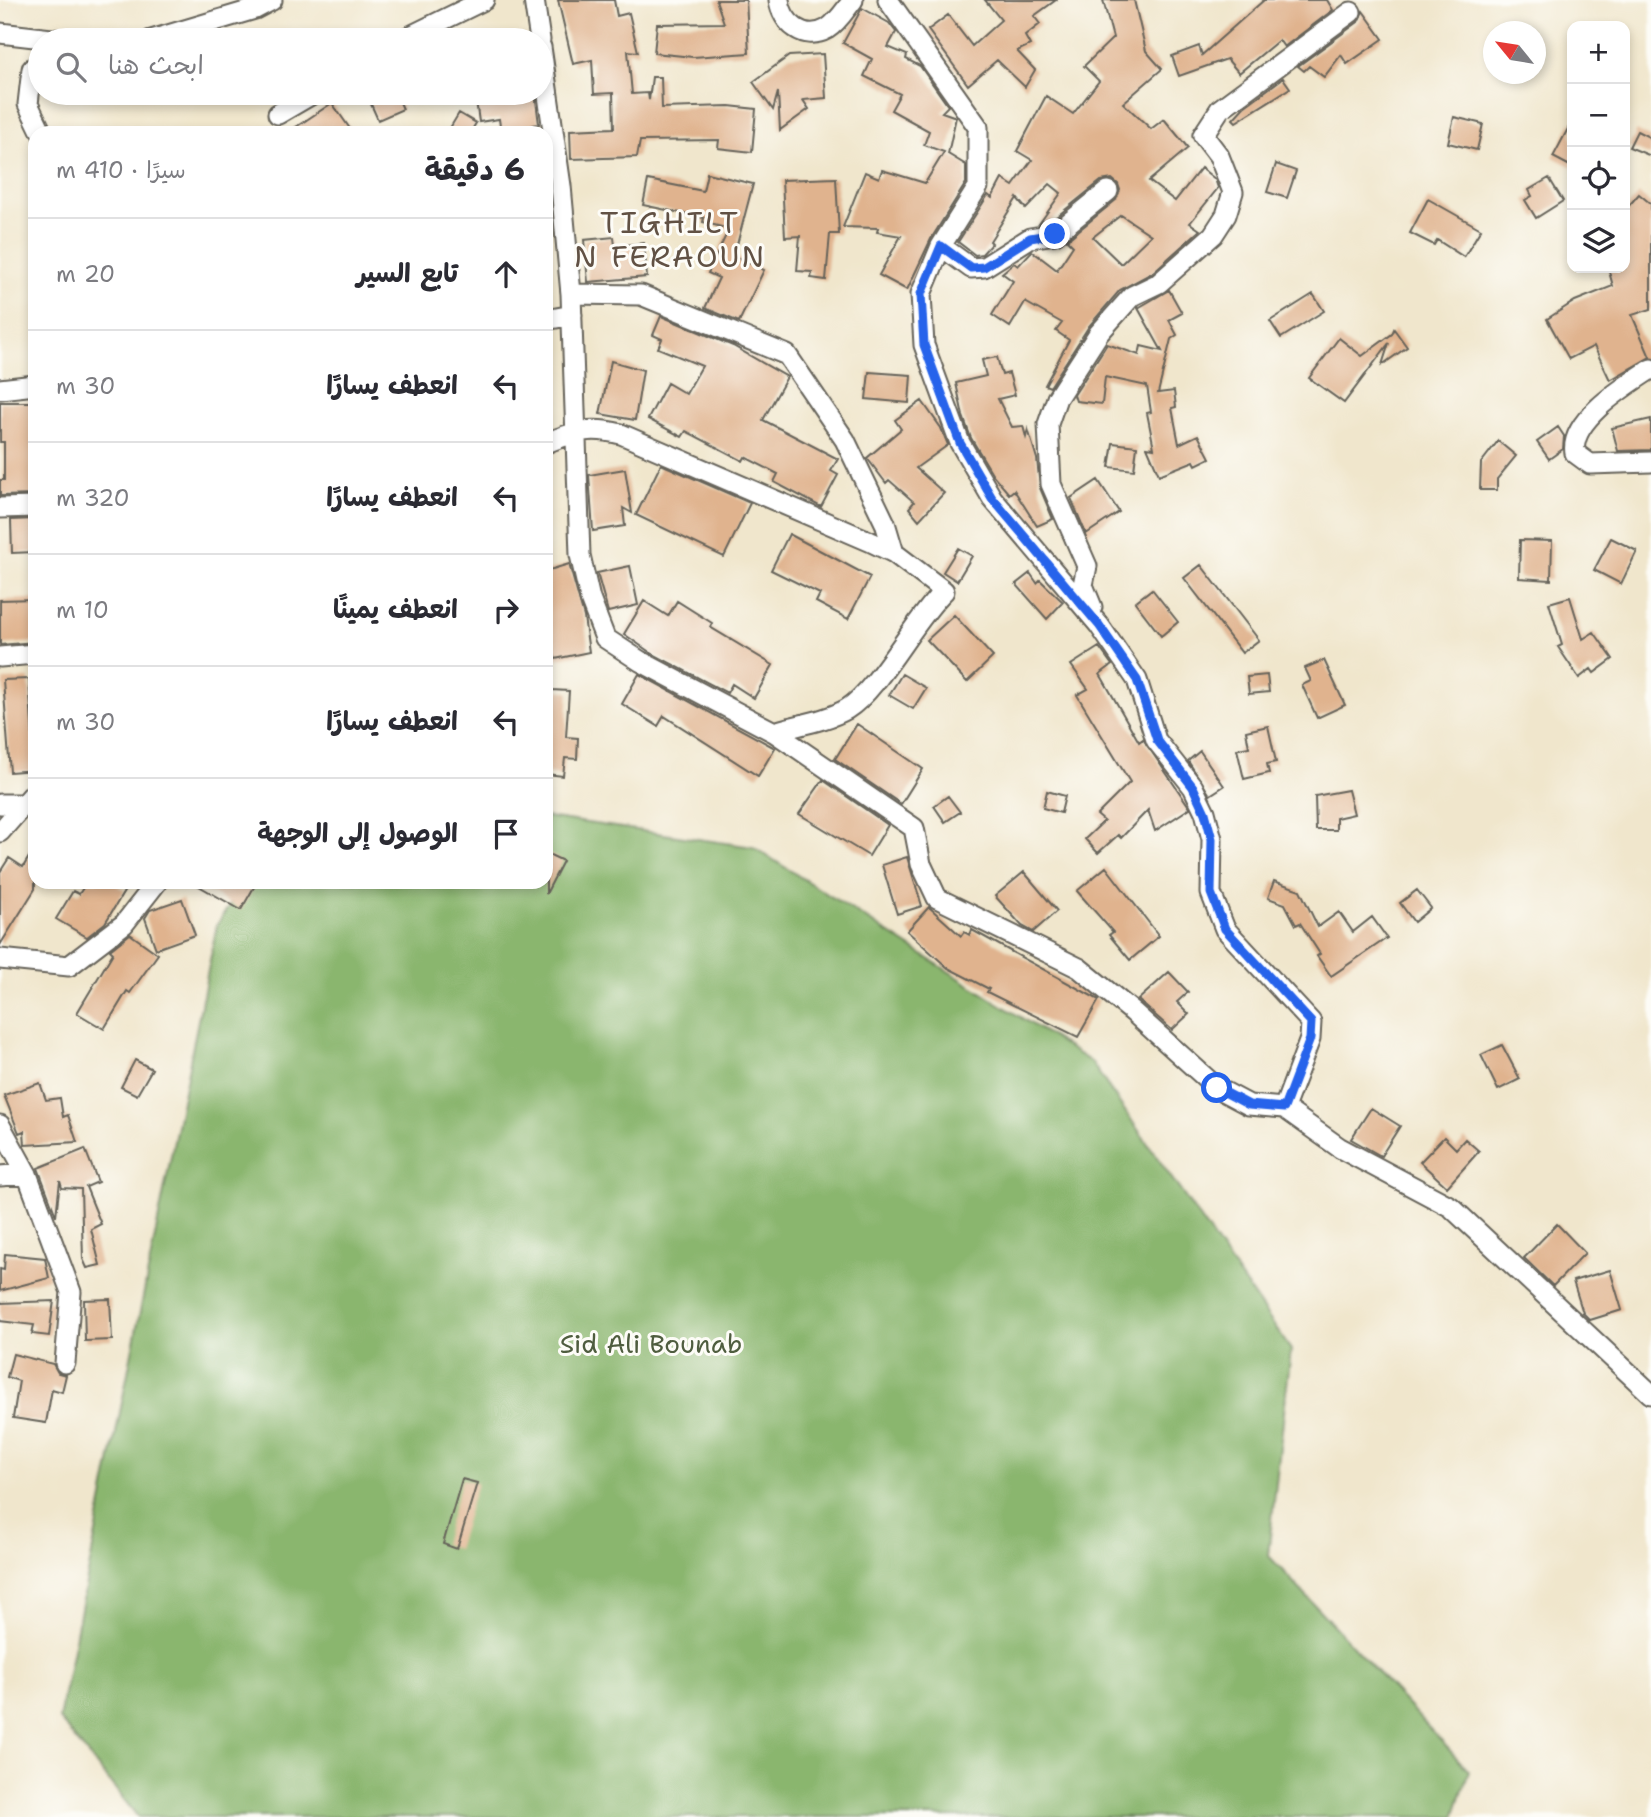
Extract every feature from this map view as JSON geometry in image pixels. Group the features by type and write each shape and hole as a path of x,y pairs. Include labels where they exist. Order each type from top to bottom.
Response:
{"street":[{"path":"191,28 255,9 272,0"},
{"path":"427,28 484,0"},
{"path":"534,0 538,28"},
{"path":"779,0 789,24 804,32 813,33 830,27 853,0"},
{"path":"888,0 978,127 978,187 941,246 921,294 924,345 960,443 992,498 1099,625 1137,680 1157,740 1193,787 1205,813 1212,839 1211,893 1225,929 1311,1022 1310,1039 1284,1108"},
{"path":"1099,625 1083,585 1087,566 1051,484 1048,424 1057,398 1099,333 1132,296 1159,283 1186,261 1213,235 1226,215 1233,192 1219,156 1203,135 1220,109 1351,12"},
{"path":"0,33 28,36"},
{"path":"28,105 39,126"},
{"path":"278,114 293,105"},
{"path":"546,105 548,126"},
{"path":"553,187 571,294 580,555 590,599 605,638 640,662 774,732 914,828 921,864 937,898 1079,968 1133,1012 1217,1088 1249,1105 1284,1108 1340,1148 1451,1208 1651,1394"},
{"path":"941,246 971,268 984,267 1030,238 1055,234 1108,191"},
{"path":"571,294 641,295 787,355 845,440 885,523 894,553"},
{"path":"553,319 572,315"},
{"path":"1651,369 1613,393 1584,424 1573,443 1575,453 1590,464 1651,462"},
{"path":"0,389 28,387"},
{"path":"553,440 574,432 598,428 621,434 894,553 944,591 928,607 877,678 848,708 774,732"},
{"path":"0,508 28,507"},
{"path":"0,657 28,655"},
{"path":"0,804 28,798"},
{"path":"0,832 28,799"},
{"path":"0,959 69,967 124,924 152,889"},
{"path":"0,1125 27,1174 71,1292 65,1363"},
{"path":"0,1176 27,1174"}],"green space":[{"name":"Sid Ali Bounab","path":"553,818 753,847 1091,1062 1291,1350 1268,1555 1469,1771 1454,1817 138,1817 59,1719 217,925 240,889 553,889"}],"building":[{"path":"558,0 614,0 617,16 629,13 638,52 628,51 632,94 648,93 649,100 652,77 661,77 662,108 729,106 756,109 752,152 718,148 719,140 640,141 637,157 571,159 570,130 614,128 613,93 594,94 592,60 573,64"},
{"path":"716,0 746,0 749,53 693,57 654,53 657,24 724,23"},
{"path":"985,0 1056,0 1034,16 1040,24 1025,36 1030,45 1017,51 1035,70 1025,87 997,60 968,85 928,30 948,15 972,46 1001,20"},
{"path":"1103,0 1134,0 1146,51 1162,69 1123,103 1151,129 1164,119 1188,148 1149,181 1175,201 1201,168 1215,179 1218,188 1190,223 1200,230 1152,273 1120,290 1089,326 1050,387 1045,385 1069,340 1056,331 1062,323 1025,302 1010,327 992,315 1013,281 1002,273 1014,263 1018,266 1032,251 1057,270 1073,246 1067,240 1116,200 1120,190 1118,184 1112,179 1101,181 1050,222 1039,224 1061,193 1050,184 1026,209 1017,198 990,241 992,243 982,254 975,255 958,242 988,195 992,198 1002,179 1013,186 1032,160 1017,151 1046,96 1073,114 1099,81 1084,66 1113,38","holes":["1121,215 1151,235 1121,264 1093,237"]},
{"path":"1264,0 1327,0 1333,10 1284,47 1279,40 1239,73 1227,59 1179,76 1172,56 1199,46 1202,55"},
{"path":"862,8 889,23 896,32 888,47 907,55 906,59 920,66 948,106 942,112 956,117 948,154 966,165 966,183 931,239 907,290 879,275 901,236 877,232 878,228 843,227 865,172 879,178 882,170 925,183 944,152 924,145 929,131 891,110 900,94 864,76 872,59 843,43"},
{"path":"1363,11 1383,39 1347,64 1341,55 1324,77 1309,66 1304,71 1298,66 1358,22"},
{"path":"823,54 826,98 803,100 809,109 780,130 778,92 773,110 753,82 789,56"},
{"path":"1283,78 1290,88 1236,122 1233,119 1244,107"},
{"path":"329,105 333,105 348,126 298,126"},
{"path":"371,105 401,105 403,109 378,120"},
{"path":"477,105 537,105 539,124 500,126 499,119 479,122"},
{"path":"459,113 476,123 474,126 451,126"},
{"path":"1454,117 1483,124 1477,150 1448,143"},
{"path":"1567,130 1567,164 1553,157"},
{"path":"1637,131 1651,138 1651,156 1630,147"},
{"path":"1276,164 1296,171 1287,198 1267,192"},
{"path":"707,173 753,184 734,256 764,270 739,322 705,308 719,278 708,273 729,229 703,222 704,218 643,205 648,180 703,191"},
{"path":"836,178 839,234 830,234 826,280 811,278 812,272 797,271 800,236 785,237 782,180"},
{"path":"1549,178 1563,201 1536,218 1525,200 1532,196 1529,190"},
{"path":"1639,194 1651,204 1651,309 1632,315 1650,357 1610,380 1594,346 1569,359 1547,319 1575,301 1613,286 1609,273 1630,273 1630,204"},
{"path":"1428,199 1481,229 1464,257 1437,240 1434,245 1410,233"},
{"path":"614,237 615,246 644,243 647,277 588,282 584,240"},
{"path":"1169,290 1182,313 1169,320 1177,335 1171,339 1158,393 1174,391 1176,407 1172,408 1179,444 1198,435 1210,458 1196,465 1194,461 1159,475 1147,447 1154,448 1147,413 1151,412 1147,386 1105,377 1102,404 1076,401 1074,395 1107,344 1139,355 1141,346 1162,351 1138,308"},
{"path":"1313,294 1324,311 1281,338 1270,321"},
{"path":"661,316 733,346 787,377 763,420 838,459 831,471 838,475 821,507 774,482 778,474 745,457 743,461 686,431 682,437 648,419 667,383 686,394 702,366 658,348 662,339 653,335"},
{"path":"1394,329 1407,347 1382,365 1389,343 1344,403 1309,378 1339,338 1362,356 1392,334"},
{"path":"997,357 1002,375 1009,373 1015,395 998,399 1012,427 1023,426 1026,437 1028,429 1037,459 1040,488 1053,519 1037,526 1014,490 1009,494 993,475 971,438 963,416 956,383 986,376 982,360"},
{"path":"611,361 643,370 635,420 600,414"},
{"path":"869,372 911,375 909,403 866,399"},
{"path":"922,401 941,428 948,445 916,468 944,493 919,520 909,508 914,502 889,480 886,483 867,458 901,429 895,420"},
{"path":"0,402 28,402 28,495 0,496 0,480 4,480 4,442 0,442"},
{"path":"1651,419 1651,450 1618,451 1612,428"},
{"path":"1558,427 1564,436 1563,449 1549,459 1537,442"},
{"path":"1498,441 1516,456 1497,479 1497,490 1480,490 1481,463"},
{"path":"1113,443 1137,446 1134,470 1109,467"},
{"path":"661,464 750,503 724,557 636,515"},
{"path":"625,469 632,513 623,508 625,526 593,531 589,475"},
{"path":"1098,480 1119,512 1086,534 1071,498"},
{"path":"28,519 28,552 12,553 11,520"},
{"path":"789,534 870,577 848,619 816,602 820,594 771,570"},
{"path":"1611,538 1637,551 1621,584 1594,570"},
{"path":"1520,540 1552,541 1551,580 1519,578"},
{"path":"958,548 972,556 957,581 943,572"},
{"path":"569,564 584,617 589,652 555,659 553,569"},
{"path":"1201,565 1259,640 1242,653 1184,578"},
{"path":"630,566 638,605 608,612 597,573"},
{"path":"1030,573 1037,583 1040,580 1063,602 1047,619 1016,584"},
{"path":"1152,589 1178,622 1161,636 1135,602"},
{"path":"1570,597 1583,639 1594,632 1613,659 1594,673 1591,669 1579,678 1558,647 1562,645 1549,603"},
{"path":"28,599 28,643 0,645 0,600"},
{"path":"644,601 668,616 677,601 712,623 710,627 773,665 754,698 732,684 727,693 651,653 624,634"},
{"path":"954,615 993,657 967,682 927,640"},
{"path":"1099,647 1112,665 1100,674 1139,742 1143,739 1190,808 1155,831 1148,810 1121,838 1118,835 1098,853 1085,839 1104,821 1097,815 1130,782 1077,695 1088,689 1071,665"},
{"path":"1324,660 1345,705 1317,718 1302,685 1311,681 1305,668"},
{"path":"639,674 775,748 758,776 664,716 658,726 622,704"},
{"path":"902,674 926,688 913,709 889,695"},
{"path":"1267,675 1269,692 1249,694 1247,677"},
{"path":"28,679 28,771 10,772 3,680"},
{"path":"553,690 569,691 566,737 578,738 577,759 565,758 563,776 553,775"},
{"path":"857,724 923,769 901,804 835,759"},
{"path":"1268,726 1276,762 1267,764 1269,773 1244,779 1237,749 1249,747 1246,731"},
{"path":"1200,751 1224,786 1210,795 1188,761"},
{"path":"823,780 888,825 869,856 799,814"},
{"path":"1348,790 1354,814 1336,818 1336,830 1316,830 1315,796"},
{"path":"1047,791 1065,796 1061,813 1043,808"},
{"path":"948,796 960,812 945,822 934,806"},
{"path":"553,856 563,861 553,880"},
{"path":"907,857 922,906 897,914 882,865"},
{"path":"9,858 23,867 28,859 28,889 35,889 0,945 0,872"},
{"path":"1106,867 1159,936 1130,960 1109,935 1113,932 1077,891"},
{"path":"1024,872 1057,911 1033,932 1022,926 995,896"},
{"path":"1274,881 1300,890 1318,927 1339,912 1353,932 1372,917 1387,938 1331,976 1317,956 1320,954 1300,923 1296,925 1285,904 1268,898"},
{"path":"82,889 125,890 105,923 87,937 56,919 73,891 79,894"},
{"path":"204,889 253,889 241,910"},
{"path":"1417,890 1431,908 1414,922 1400,903"},
{"path":"182,899 195,935 156,949 145,918 150,910"},
{"path":"929,907 961,936 964,932 970,935 972,930 1099,1000 1078,1037 987,992 989,989 948,968 907,931"},
{"path":"130,934 158,954 130,993 127,991 104,1029 77,1013 113,953 110,950"},
{"path":"1169,972 1188,992 1177,1002 1189,1014 1172,1030 1138,1000"},
{"path":"1502,1045 1520,1079 1498,1090 1481,1055"},
{"path":"135,1060 152,1069 137,1095 121,1087"},
{"path":"40,1083 46,1100 60,1098 63,1117 68,1115 77,1142 25,1145 24,1131 19,1133 4,1095"},
{"path":"1371,1108 1400,1126 1381,1156 1351,1139"},
{"path":"1444,1137 1456,1149 1465,1139 1479,1151 1447,1187 1420,1162"},
{"path":"85,1149 98,1182 86,1187 101,1224 91,1229 100,1265 87,1268 83,1259 81,1189 62,1188 60,1181 56,1216 38,1168"},
{"path":"1557,1224 1585,1253 1553,1286 1524,1258"},
{"path":"5,1254 45,1258 49,1278 0,1291 0,1269 4,1270"},
{"path":"1610,1270 1622,1310 1590,1320 1583,1313 1573,1281"},
{"path":"110,1299 112,1340 85,1341 84,1300"},
{"path":"54,1301 49,1336 32,1334 34,1325 0,1321 0,1303"},
{"path":"13,1354 53,1364 58,1373 66,1375 62,1392 52,1389 46,1423 13,1418 19,1381 7,1377"},
{"path":"462,1479 477,1483 457,1549 443,1544"}],"district":[{"name":"TIGHILT N FERAOUN","path":"670,240"}],"route":[{"path":"1055,234 1030,238 984,267 971,268 941,246 921,294 924,345 960,443 992,498 1099,625 1137,680 1157,740 1193,787 1205,813 1212,839 1211,893 1225,929 1311,1022 1310,1039 1284,1108 1249,1105 1217,1088"}]}
